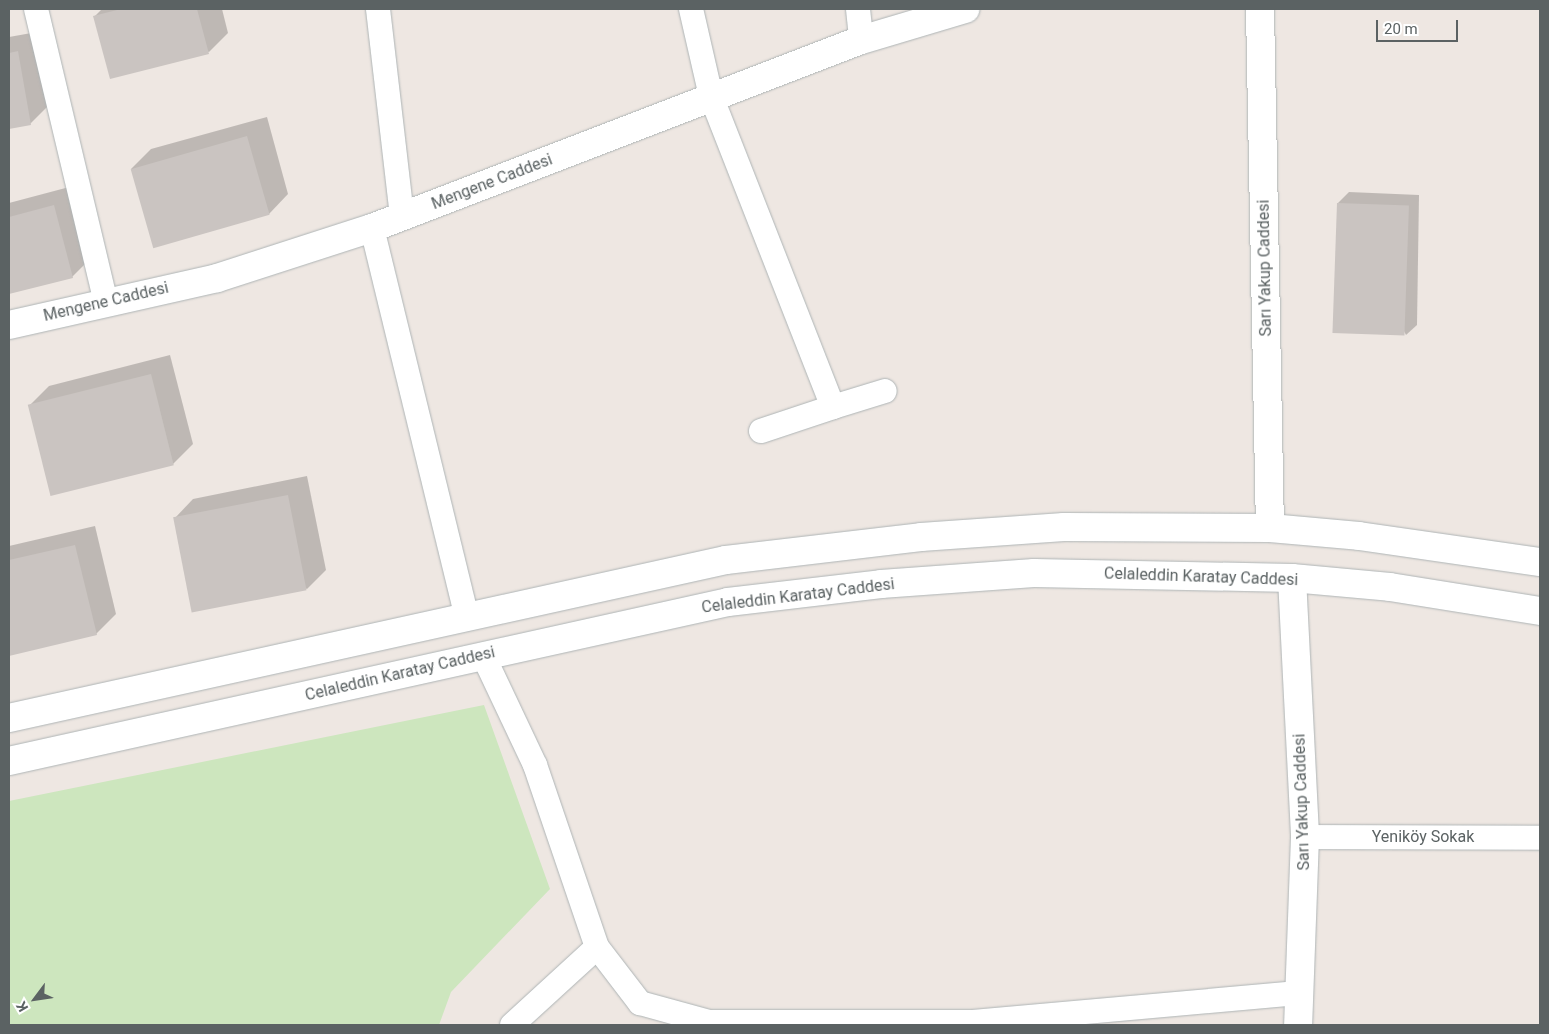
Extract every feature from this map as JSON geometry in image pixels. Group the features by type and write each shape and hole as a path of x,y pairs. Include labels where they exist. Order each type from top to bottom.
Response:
{"main road":[{"name":"Sarı Yakup Caddesi","path":"1260,9 1270,528"},
{"name":"Mengene Caddesi","path":"9,324 217,278 372,228 711,96 861,40 952,10"},
{"path":"9,718 466,615 726,560 920,537 1064,527 1270,528 1359,536 1540,562"},
{"name":"Celaleddin Karatay Caddesi","path":"9,761 728,602 882,584 1034,573 1292,578 1390,587 1540,611"},
{"name":"Sarı Yakup Caddesi","path":"1292,578 1305,837 1301,993 1298,1025"}],"street":[{"path":"36,9 106,302"},
{"path":"378,9 402,217"},
{"path":"691,9 711,96 833,406"},
{"path":"858,9 861,40"},
{"path":"372,228 466,615"},
{"path":"761,431 833,406 885,391"},
{"path":"483,655 535,765 598,947 640,1003 710,1022 973,1024 1301,993"},
{"name":"Yeniköy Sokak","path":"1305,837 1540,838"},
{"path":"512,1025 598,947"}],"green space":[{"path":"484,705 550,889 451,992 439,1025 9,1025 9,801"}],"building":[{"path":"121,9 197,9 209,54 110,79 93,16"},
{"path":"18,51 31,125 9,129 9,53"},
{"path":"247,136 270,215 153,248 131,169"},
{"path":"1337,203 1409,206 1404,335 1332,333"},
{"path":"54,205 73,278 9,294 9,217"},
{"path":"151,374 174,465 51,496 28,405"},
{"path":"288,495 307,590 192,613 173,517"},
{"path":"75,545 97,635 9,656 9,560"}]}
